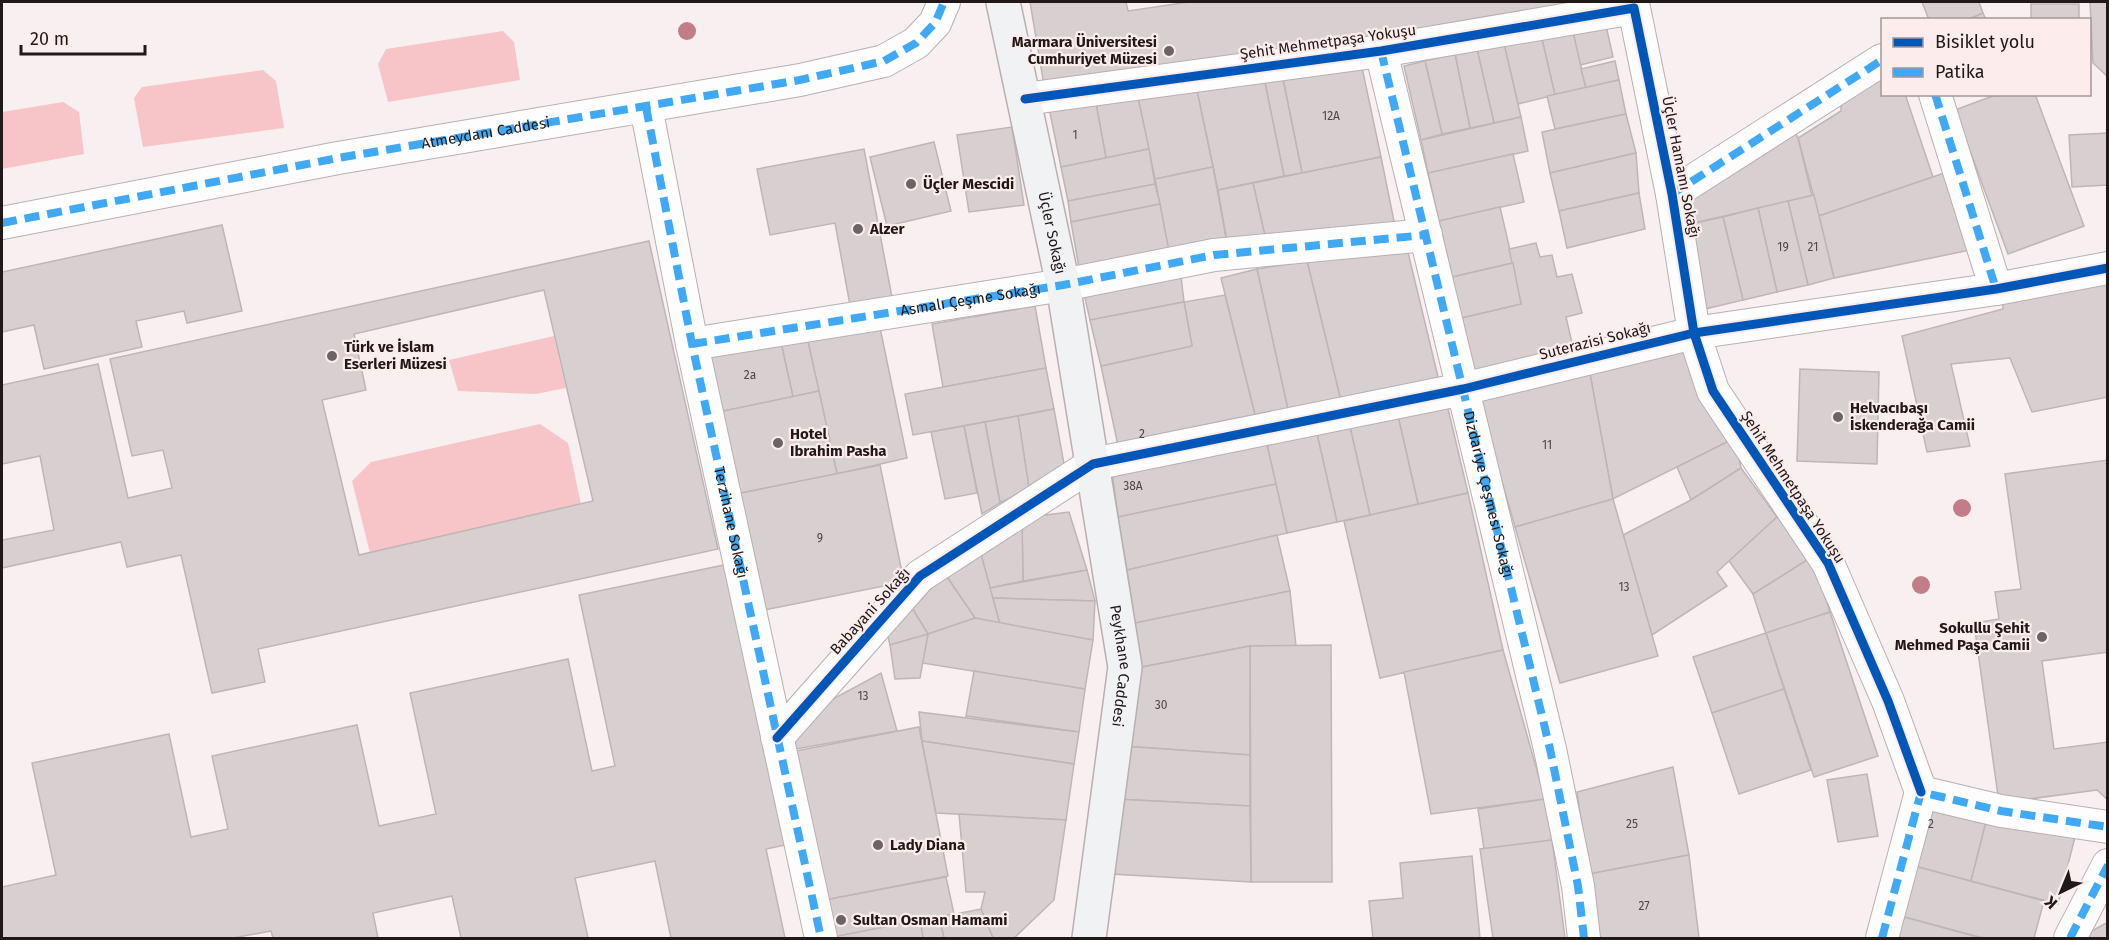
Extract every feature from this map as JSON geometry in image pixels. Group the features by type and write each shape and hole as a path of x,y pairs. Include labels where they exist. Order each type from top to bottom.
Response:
{"main road":[{"name":"Üçler Sokağı","path":"1003,2 1063,285 1093,464"},
{"name":"Peykhane Caddesi","path":"1085,933 1125,667 1093,464"}],"street":[{"name":"Atmeydanı Caddesi","path":"2,223 338,158 800,80 884,61 916,43 935,23 944,2"},
{"name":"Şehit Mehmetpaşa Yokuşu","path":"1025,99 1381,51 1634,8"},
{"name":"Üçler Hamamı Sokağı","path":"1634,8 1672,194 1695,333"},
{"name":"Dizdariye Çeşmesi Sokağı","path":"1381,51 1550,749 1578,886 1584,939"},
{"name":"Üçler Hamamı Sokağı","path":"1672,194 1881,61"},
{"path":"1936,96 1996,289"},
{"name":"Terzihane Sokağı","path":"646,107 692,344 821,939"},
{"name":"Asmalı Çeşme Sokağı","path":"692,344 1063,285 1214,255 1426,236"},
{"name":"Suterazisi Sokağı","path":"1093,464 1463,389 1695,333 1996,289 2108,268"},
{"name":"Şehit Mehmetpaşa Yokuşu","path":"1695,333 1713,391 1827,563 1887,701 1921,792"},
{"name":"Babayani Sokağı","path":"777,738 920,576 1093,464"},
{"path":"1882,939 1921,792 2001,811 2108,827"},
{"path":"2070,939 2106,873"}],"shaded area":[{"path":"503,31 514,42 520,80 388,102 378,64 386,49"},
{"path":"263,70 276,81 284,128 143,147 134,98 142,87"},
{"path":"63,102 79,112 84,154 2,169 2,112"},
{"path":"554,336 566,388 536,394 458,391 449,360"},
{"path":"540,424 568,443 581,504 370,553 352,481 371,462"}],"building":[{"name":"Marmara Üniversitesi Cumhuriyet Müzesi","path":"1030,2 1126,2 1128,11 1189,2 1617,2 1045,91"},
{"path":"1922,2 1979,2 1983,13 1972,18 1928,18"},
{"path":"2090,2 2108,2 2108,77 2093,63"},
{"path":"2031,4 2079,4 2079,18 2031,18"},
{"path":"1983,13 1985,18 1972,18"},
{"path":"1605,21 1613,57 1580,65 1572,28"},
{"path":"1572,28 1586,88 1555,95 1541,35"},
{"path":"1541,35 1555,95 1518,104 1504,44"},
{"path":"1504,44 1521,117 1494,123 1477,49"},
{"path":"1477,49 1494,123 1470,128 1455,54"},
{"path":"1455,54 1470,128 1442,134 1425,61"},
{"path":"1360,58 1381,157 1302,173 1282,74"},
{"path":"1425,61 1442,134 1421,140 1404,66"},
{"path":"1615,61 1619,80 1586,88 1581,69"},
{"path":"1881,73 1881,96 1906,96 1933,177 1819,216 1798,138 1841,111 1841,86"},
{"path":"1282,74 1302,173 1284,176 1264,78"},
{"path":"1264,78 1284,176 1218,190 1196,86"},
{"path":"1619,80 1626,114 1555,129 1547,96"},
{"path":"1196,86 1213,167 1155,179 1137,93"},
{"path":"1137,93 1149,149 1106,158 1095,98"},
{"path":"1993,96 2036,96 2084,226 2008,254 1955,110"},
{"path":"1095,98 1106,158 1061,167 1048,103"},
{"path":"1626,114 1636,153 1550,173 1542,132"},
{"path":"1521,117 1528,151 1428,173 1421,140"},
{"path":"1790,123 1798,138 1812,196 1689,224 1683,196"},
{"path":"1012,127 1024,205 969,212 957,135"},
{"path":"2108,133 2108,185 2072,187 2069,135"},
{"name":"Üçler Mescidi","path":"934,142 951,211 887,226 870,157"},
{"name":"Alzer","path":"864,149 894,308 852,316 835,223 770,235 757,169"},
{"path":"1149,149 1155,184 1068,201 1061,167"},
{"path":"1636,153 1639,193 1559,211 1550,173"},
{"path":"1513,154 1524,202 1439,221 1428,173"},
{"path":"1381,157 1395,226 1267,245 1253,183"},
{"path":"1213,167 1228,248 1170,257 1155,179"},
{"path":"1953,170 1980,248 1834,278 1819,216"},
{"path":"1253,183 1267,245 1228,248 1218,190"},
{"path":"1155,184 1160,204 1071,222 1068,201"},
{"path":"1639,193 1645,229 1567,248 1559,211"},
{"path":"1814,195 1834,278 1808,285 1788,201"},
{"path":"1788,201 1808,285 1777,292 1758,208"},
{"path":"1160,204 1170,257 1080,273 1071,222"},
{"path":"1500,207 1513,263 1452,277 1439,221"},
{"path":"1758,208 1777,292 1743,300 1723,217"},
{"path":"1723,217 1743,300 1701,310 1681,226"},
{"path":"222,225 242,311 187,323 184,311 136,321 142,347 44,369 34,325 2,332 2,272"},
{"path":"1405,240 1439,381 1341,401 1307,261"},
{"path":"649,241 718,549 258,649 265,682 212,693 181,555 127,567 121,542 2,568 2,540 54,530 40,456 2,464 2,385 98,364 128,498 172,488 163,450 132,456 110,359","holes":["544,290 593,501 359,555 322,400 366,390 354,334"]},
{"path":"1536,243 1540,257 1552,255 1557,277 1572,274 1582,313 1566,317 1575,356 1475,378 1461,318 1521,304 1509,249"},
{"path":"1307,261 1341,401 1289,414 1257,269"},
{"path":"1513,263 1521,304 1461,318 1452,277"},
{"path":"1180,268 1184,302 1090,320 1083,289"},
{"path":"1257,269 1289,414 1256,419 1221,278"},
{"path":"2108,275 2108,397 2032,412 2010,358 1951,364 1970,446 1927,452 1902,336 2003,309 2002,292"},
{"path":"1225,295 1256,419 1119,450 1101,366 1192,346 1184,302"},
{"path":"1184,302 1192,346 1101,366 1090,320"},
{"path":"1035,306 1046,368 943,387 932,324"},
{"path":"878,318 907,458 837,474 806,333"},
{"path":"806,333 819,391 793,397 780,338"},
{"path":"780,338 793,397 719,412 707,354"},
{"path":"1676,339 1735,438 1613,499 1588,363"},
{"path":"1588,363 1613,499 1515,527 1476,391"},
{"path":"1046,368 1054,409 913,435 905,394"},
{"name":"Helvacıbaşı İskenderağa Camii","path":"1800,369 1879,372 1877,464 1797,461"},
{"name":"Hotel Ibrahim Pasha","path":"819,391 837,474 736,494 719,412"},
{"path":"1445,396 1468,493 1418,504 1396,407"},
{"path":"1396,407 1418,504 1370,515 1348,418"},
{"path":"1054,409 1064,464 1029,488 1018,416"},
{"path":"1018,416 1029,488 1000,503 985,422"},
{"path":"1348,418 1370,515 1337,522 1315,425"},
{"path":"985,422 1000,503 982,514 964,426"},
{"path":"1315,425 1337,522 1287,533 1265,436"},
{"path":"964,426 977,493 945,499 931,432"},
{"path":"1265,436 1276,484 1118,517 1111,464"},
{"path":"1735,438 1741,468 1691,500 1677,467"},
{"name":"Sokullu Şehit Mehmed Paşa Camii","path":"2108,460 2108,652 2042,661 2054,749 2108,742 2108,800 2097,790 1999,803 1974,623 1999,619 1995,592 2021,589 2005,474"},
{"path":"880,465 904,582 760,611 736,494"},
{"path":"1741,468 1777,517 1717,572 1727,586 1652,635 1623,535 1691,500"},
{"path":"1276,484 1287,533 1127,570 1118,517"},
{"path":"1468,493 1503,650 1380,678 1344,521"},
{"path":"1613,499 1658,656 1560,683 1515,527"},
{"path":"1069,512 1087,570 1023,581 1022,518"},
{"path":"1777,517 1812,557 1753,594 1729,561"},
{"path":"1022,518 1023,581 990,588 979,547"},
{"path":"1277,535 1290,591 1135,623 1127,570"},
{"path":"979,547 1000,624 975,618 945,574"},
{"path":"1812,557 1830,612 1766,634 1753,594"},
{"path":"729,564 790,844 766,849 785,938 671,938 655,861 575,878 588,938 461,938 452,896 373,913 378,938 273,938 271,931 233,938 2,938 2,887 56,875 32,763 169,734 191,837 228,829 212,756 357,725 379,826 436,814 410,693 568,659 592,771 615,766 579,595"},
{"path":"1087,570 1095,601 993,598 990,588"},
{"path":"945,574 975,618 928,634 912,608"},
{"path":"1290,591 1296,646 1250,646 1132,669 1135,623"},
{"path":"993,598 1095,601 1093,640 1000,624"},
{"path":"912,608 928,634 890,645 886,628"},
{"path":"1830,612 1878,756 1814,777 1766,633"},
{"path":"975,618 1093,640 1085,689 922,663 928,634"},
{"path":"1766,633 1784,689 1712,713 1693,657"},
{"path":"928,634 920,678 895,679 890,645"},
{"path":"1331,645 1332,882 1251,882 1250,646"},
{"path":"1250,646 1250,755 1122,746 1132,669"},
{"path":"1503,650 1545,799 1431,814 1404,672"},
{"path":"974,671 1085,689 1079,732 966,716"},
{"path":"881,673 897,731 796,749 779,738 796,719"},
{"path":"1784,689 1811,770 1739,794 1712,713"},
{"path":"919,712 1079,732 1074,764 922,741"},
{"name":"Lady Diana","path":"919,727 948,876 825,900 796,751"},
{"path":"922,741 1074,764 1066,820 936,813"},
{"path":"1122,746 1250,755 1250,806 1116,799"},
{"path":"1673,767 1689,855 1589,874 1577,792"},
{"path":"1867,774 1878,836 1838,842 1827,780"},
{"path":"1924,797 1988,814 1971,881 1907,864"},
{"path":"1116,799 1250,806 1251,882 1111,874"},
{"path":"1545,799 1552,840 1484,849 1478,809"},
{"path":"959,814 1066,820 1054,900 1014,938 993,938 981,909 985,892 966,892"},
{"path":"1988,814 2075,837 2058,904 1971,881"},
{"path":"1552,840 1565,938 1493,938 1480,849"},
{"path":"1689,855 1699,938 1598,938 1589,874"},
{"path":"1472,856 1480,938 1373,938 1369,901 1403,898 1400,863"},
{"path":"1907,864 2044,901 2034,938 1983,938 1893,914"},
{"path":"946,877 954,914 833,937 825,900"},
{"path":"981,909 993,938 944,938 939,917"},
{"path":"1893,914 1981,938 1888,938"},
{"path":"939,917 944,938 923,938 920,920"},
{"path":"920,920 923,938 833,938 833,937"},
{"path":"2108,922 2108,938 2079,938"}],"marked path":[{"path":"2,223 338,158 800,80 884,61 916,43 935,23 944,2"},
{"path":"1381,51 1550,749 1578,886 1584,938"},
{"path":"1672,194 1881,61"},
{"path":"1936,96 1996,289"},
{"path":"646,107 692,344 821,938"},
{"path":"692,344 1063,285 1214,255 1426,235"},
{"path":"1882,938 1921,792 2001,811 2108,827"},
{"path":"2070,938 2108,865"}],"cycle path":[{"path":"1025,99 1381,51 1634,8 1672,194 1694,333 1713,391 1828,563 1888,701 1921,792"},
{"path":"777,738 920,576 1093,464 1463,389 1694,333 1996,289 2108,268"}],"place":[{"name":"Marmara Üniversitesi Cumhuriyet Müzesi","path":"1169,51"},
{"name":"Üçler Mescidi","path":"911,184"},
{"name":"Alzer","path":"858,229"},
{"name":"Türk ve İslam Eserleri Müzesi","path":"332,356"},
{"name":"Helvacıbaşı İskenderağa Camii","path":"1838,417"},
{"name":"Hotel Ibrahim Pasha","path":"778,443"},
{"name":"Sokullu Şehit Mehmed Paşa Camii","path":"2042,637"},
{"name":"Lady Diana","path":"878,845"},
{"name":"Sultan Osman Hamami","path":"841,920"}]}
